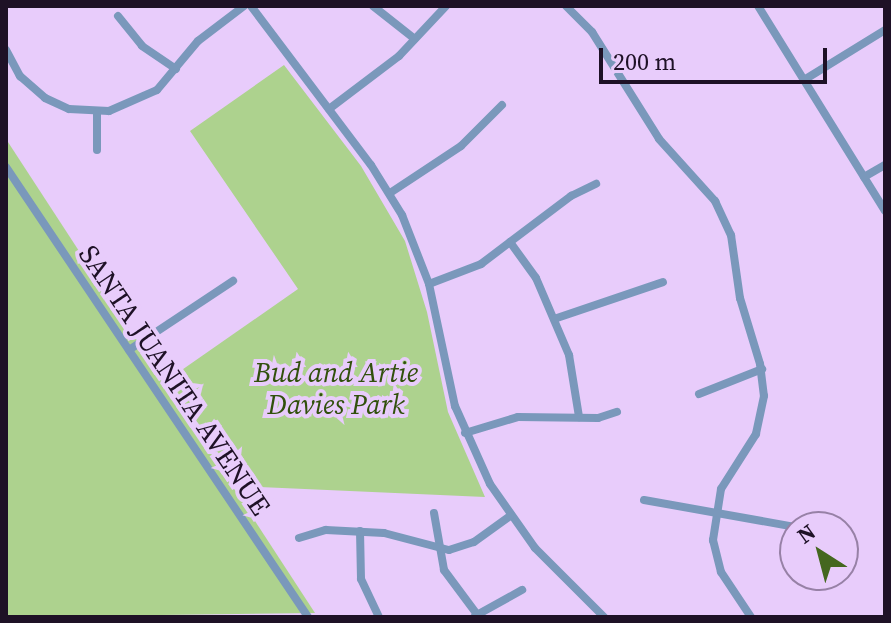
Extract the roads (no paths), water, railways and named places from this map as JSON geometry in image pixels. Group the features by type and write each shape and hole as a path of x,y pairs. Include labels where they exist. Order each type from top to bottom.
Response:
{"street":[{"path":"6,50 20,76 45,98 97,112 146,98 176,69 198,41 244,6"},
{"path":"251,6 390,193 429,284 448,379 465,433 510,516 604,617"},
{"path":"373,6 415,39"},
{"path":"329,109 415,39 446,6"},
{"path":"566,6 592,32 659,139 721,212 762,369 761,418 721,489 714,515 718,562 751,617"},
{"path":"758,6 885,211"},
{"path":"118,16 142,46 176,69"},
{"path":"804,80 885,30"},
{"path":"390,193 461,146 502,105"},
{"path":"97,112 97,150"},
{"path":"864,177 885,165"},
{"name":"SANTA JUANITA AVENUE","path":"6,167 308,617"},
{"path":"429,284 481,264 571,196 596,184"},
{"path":"510,242 530,267 554,319 576,376 579,417"},
{"path":"129,350 233,281"},
{"path":"554,319 663,282"},
{"path":"699,394 762,369"},
{"path":"465,433 518,417 579,417 617,412"},
{"path":"644,500 779,525"},
{"path":"434,513 447,576 477,616 522,590"},
{"path":"299,538 319,531 360,531 397,535 440,550 474,542 510,516"},
{"path":"360,531 361,579 379,617"}],"park label":[{"name":"Bud and Artie Davies Park","path":"336,388"}]}
